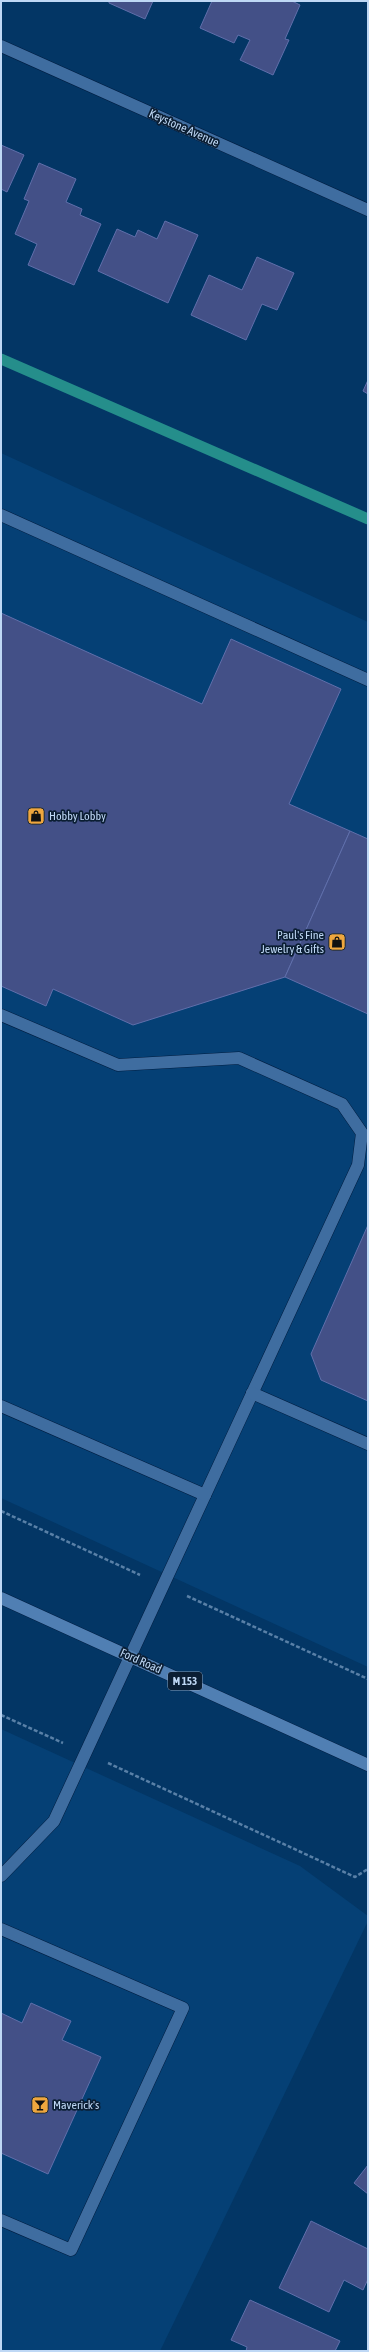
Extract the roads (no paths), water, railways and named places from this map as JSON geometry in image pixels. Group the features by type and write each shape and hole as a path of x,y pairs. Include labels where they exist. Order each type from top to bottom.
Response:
{"main road":[{"name":"Ford Road","path":"1,1598 368,1765"}],"street":[{"name":"Keystone Avenue","path":"1,46 368,210"},
{"path":"1,515 368,680"},
{"path":"1,1015 118,1065 239,1058 342,1104 362,1133 358,1165 54,1821 1,1876"},
{"path":"252,1392 368,1444"},
{"path":"1,1406 205,1495"},
{"path":"1,1929 183,2008 71,2250 1,2220"}],"waterway":[{"path":"1,359 368,519"}],"place":[{"name":"Hobby Lobby","path":"36,816"},
{"name":"Paul's Fine Jewelry & Gifts","path":"337,942"},
{"name":"Maverick's","path":"40,2105"}]}
